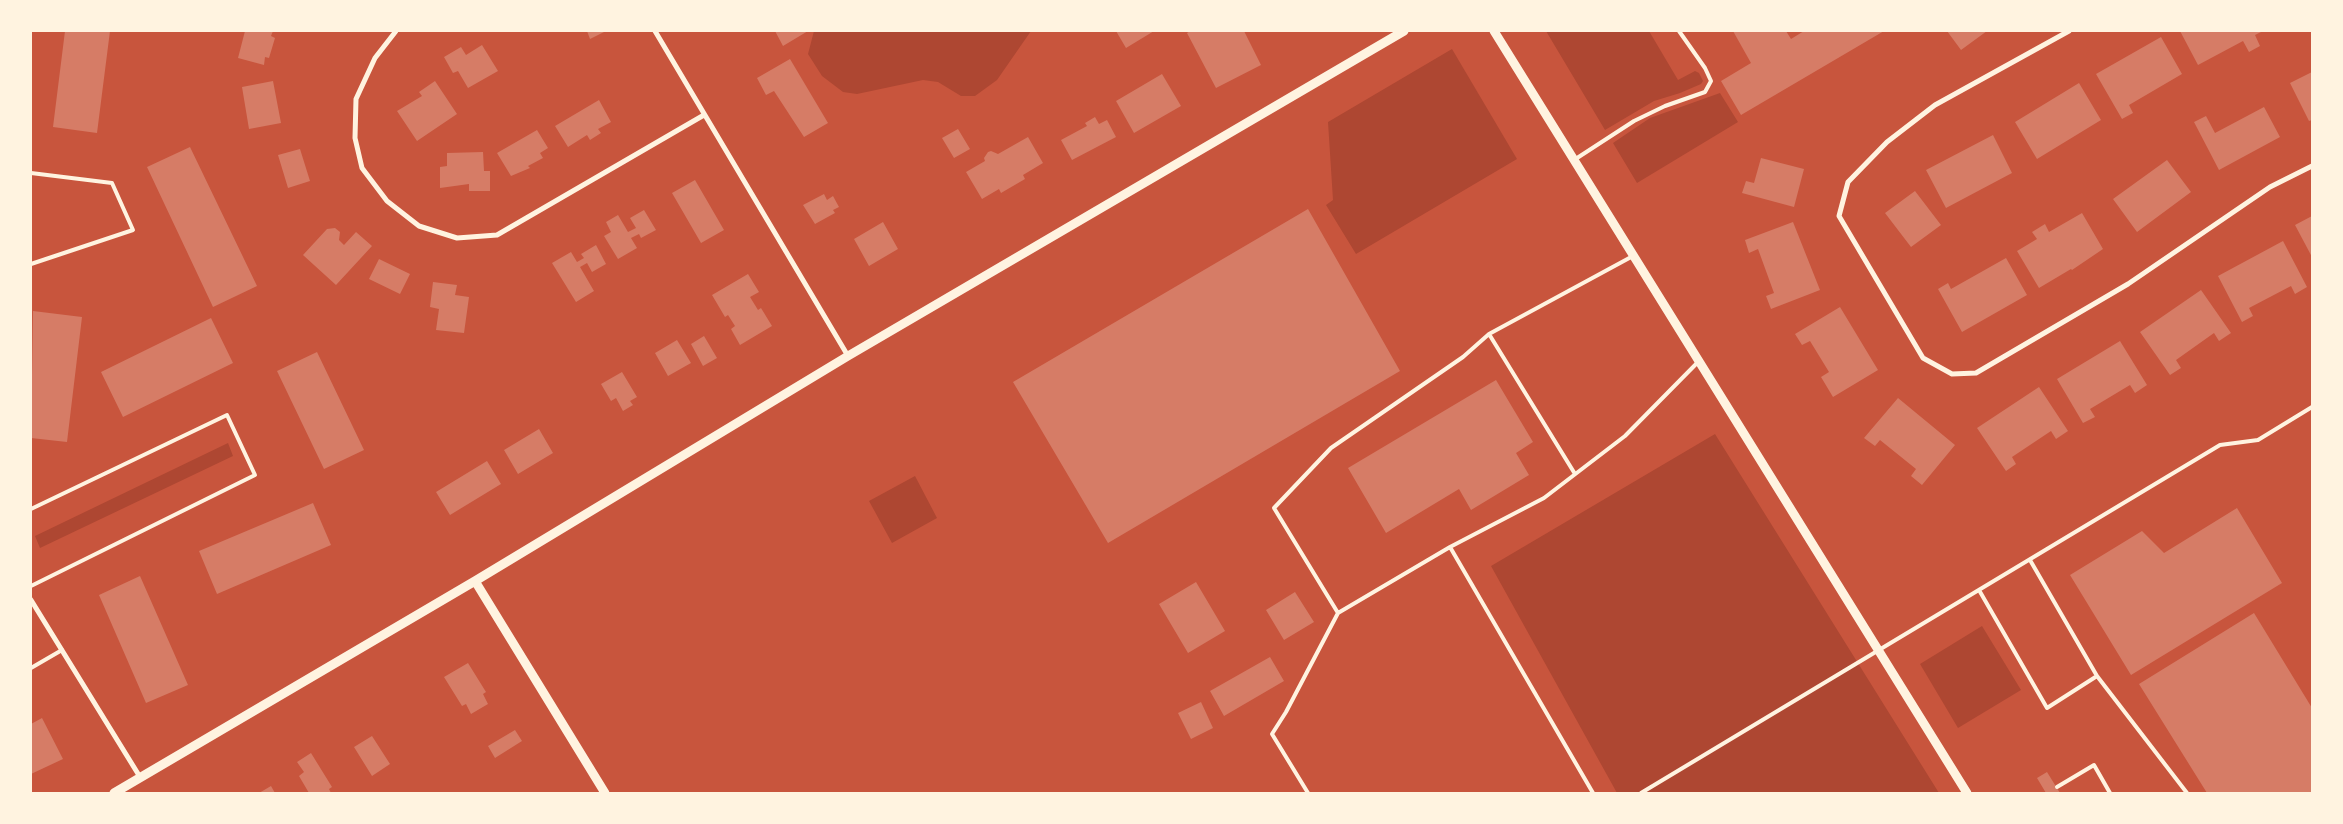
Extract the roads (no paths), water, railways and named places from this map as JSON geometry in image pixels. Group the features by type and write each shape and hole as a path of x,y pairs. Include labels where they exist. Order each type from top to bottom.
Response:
{"street":[{"path":"396,31 375,58 356,99 355,138 362,168 387,201 418,226 457,238 497,235 704,115"},
{"path":"655,31 848,356"},
{"path":"114,793 476,581 848,356 1404,31"},
{"path":"1494,31 1967,793"},
{"path":"2069,31 1935,105 1887,142 1848,182 1839,216 1923,358 1952,374 1976,373 2128,284 2270,187 2312,166"},
{"path":"476,581 605,793"},
{"path":"31,600 140,777"}],"lane":[{"path":"1574,160 1634,121 1665,106 1705,92 1711,81 1705,68 1679,31"},
{"path":"31,173 112,183 132,230 31,264"},
{"path":"1338,613 1274,508 1331,448 1463,357 1489,334 1634,255"},
{"path":"1489,334 1575,474"},
{"path":"1308,793 1272,734 1286,712 1338,613 1450,547 1544,498 1625,436 1699,361"},
{"path":"1641,793 2220,445 2258,440 2312,407"},
{"path":"31,509 227,415 254,475 31,586"},
{"path":"1450,547 1593,793"},
{"path":"2030,560 2097,676 2187,793"},
{"path":"1979,590 2047,708 2097,676"},
{"path":"31,668 62,650"},
{"path":"2057,787 2094,765 2110,793"}]}
